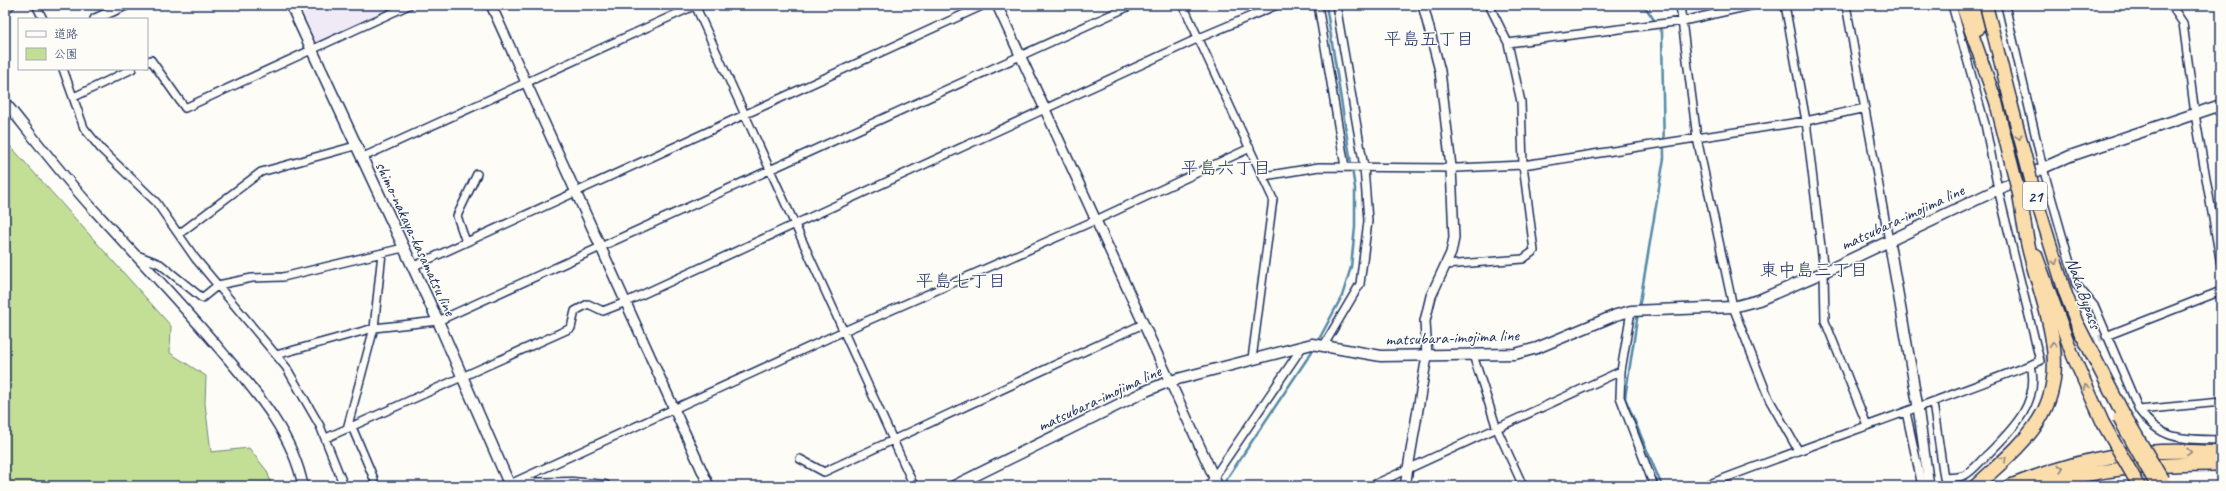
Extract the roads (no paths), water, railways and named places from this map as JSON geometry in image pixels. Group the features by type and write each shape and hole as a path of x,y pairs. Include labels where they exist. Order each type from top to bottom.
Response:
{"highway":[{"name":"21","path":"1962,5 1996,102"},
{"name":"21","path":"1972,5 2020,198"},
{"name":"21","path":"1986,5 2010,99"},
{"name":"21","path":"1995,5 2010,99"},
{"name":"Naka Bypass","path":"2010,99 2035,195 2065,292 2078,326"},
{"path":"1976,486 2030,433 2046,408 2054,376 2054,358 2047,298 2029,250 2020,198"},
{"name":"Naka Bypass","path":"2047,298 2103,423 2139,486"},
{"path":"2078,326 2120,414 2160,484"},
{"path":"2011,486 2059,468 2110,456 2156,451 2221,453"},
{"path":"2042,486 2075,476 2115,469 2162,465 2221,464"}],"main road":[{"name":"shimo-nakaya-kasamatsu line","path":"291,5 312,48 355,146 438,321 508,485"},
{"name":"matsubara-imojima line","path":"954,486 1146,391 1170,381 1252,359 1315,345 1381,356 1515,354 1537,348 1616,315 1636,311 1733,307 1759,300 1824,272 2070,156 2221,105"},
{"path":"508,485 572,483 605,486"}],"street":[{"path":"5,10 11,5"},
{"path":"36,5 42,18"},
{"path":"97,18 126,5"},
{"path":"148,62 151,60 185,108 312,48 409,5"},
{"path":"491,5 709,486"},
{"path":"361,158 696,5 914,486"},
{"path":"412,267 984,5"},
{"path":"997,5 1218,486"},
{"path":"276,356 374,328 438,321 1132,5"},
{"path":"1184,5 1264,176 1273,199 1252,359"},
{"path":"326,438 463,378 571,328 575,312 588,304 603,311 626,302 1199,38 1277,5"},
{"path":"1318,5 1347,167"},
{"path":"1208,486 1360,284 1368,222 1336,5"},
{"path":"1405,486 1427,356 1425,321 1431,296 1445,265 1454,238 1451,167 1440,71 1423,5"},
{"path":"1445,265 1523,259 1534,251 1523,165 1521,102 1508,44 1489,5"},
{"path":"1680,5 1697,138 1733,307 1769,399 1798,450"},
{"path":"1508,44 1683,20 1754,5"},
{"path":"1784,5 1806,121 1824,272 1825,321 1868,425"},
{"path":"1846,5 1918,407 1929,486"},
{"path":"1704,486 2040,361 1998,189 1985,124 1952,5"},
{"path":"2005,5 2043,168 2076,284 2094,307 2139,410 2149,424 2166,434 2189,439 2221,440"},
{"path":"2171,5 2183,23 2195,114 2221,265"},
{"path":"63,70 84,128 101,149 156,202 195,258 286,367 326,438 344,486"},
{"path":"74,97 130,70"},
{"path":"5,102 93,209 186,308 251,387 283,434 292,452 303,486"},
{"path":"1264,176 1319,167 1451,167 1523,165 1806,121 1865,108"},
{"path":"179,234 261,172 355,146"},
{"path":"508,485 844,330 1096,220 1250,148"},
{"path":"466,242 457,216 477,174"},
{"path":"137,255 160,264 202,298 218,285 252,278 283,277 403,248"},
{"path":"374,480 349,428 374,328 382,253"},
{"path":"2106,336 2221,291"},
{"path":"1636,311 1621,371 1620,397 1654,486"},
{"path":"800,459 824,472 1143,324"},
{"path":"1473,355 1497,429 1523,486"},
{"path":"1933,402 1944,478 1964,475 2009,433 2019,421 2031,396 2034,383 2031,365"},
{"path":"1371,486 1621,371"},
{"path":"2139,410 2221,402"},
{"path":"1906,412 1922,486"}],"waterway":[{"path":"1317,343 1342,296 1351,267 1355,227 1355,188 1326,5"},
{"path":"1639,308 1664,158 1662,32 1644,5"},
{"path":"1638,313 1625,398 1662,486"},
{"path":"1224,483 1315,347"}],"tunnel":[{"path":"2040,361 2106,336"}],"district":[{"name":"平島五丁目","path":"1429,39"},
{"name":"平島六丁目","path":"1226,168"},
{"name":"東中島三丁目","path":"1814,270"},
{"name":"平島七丁目","path":"961,281"}]}
